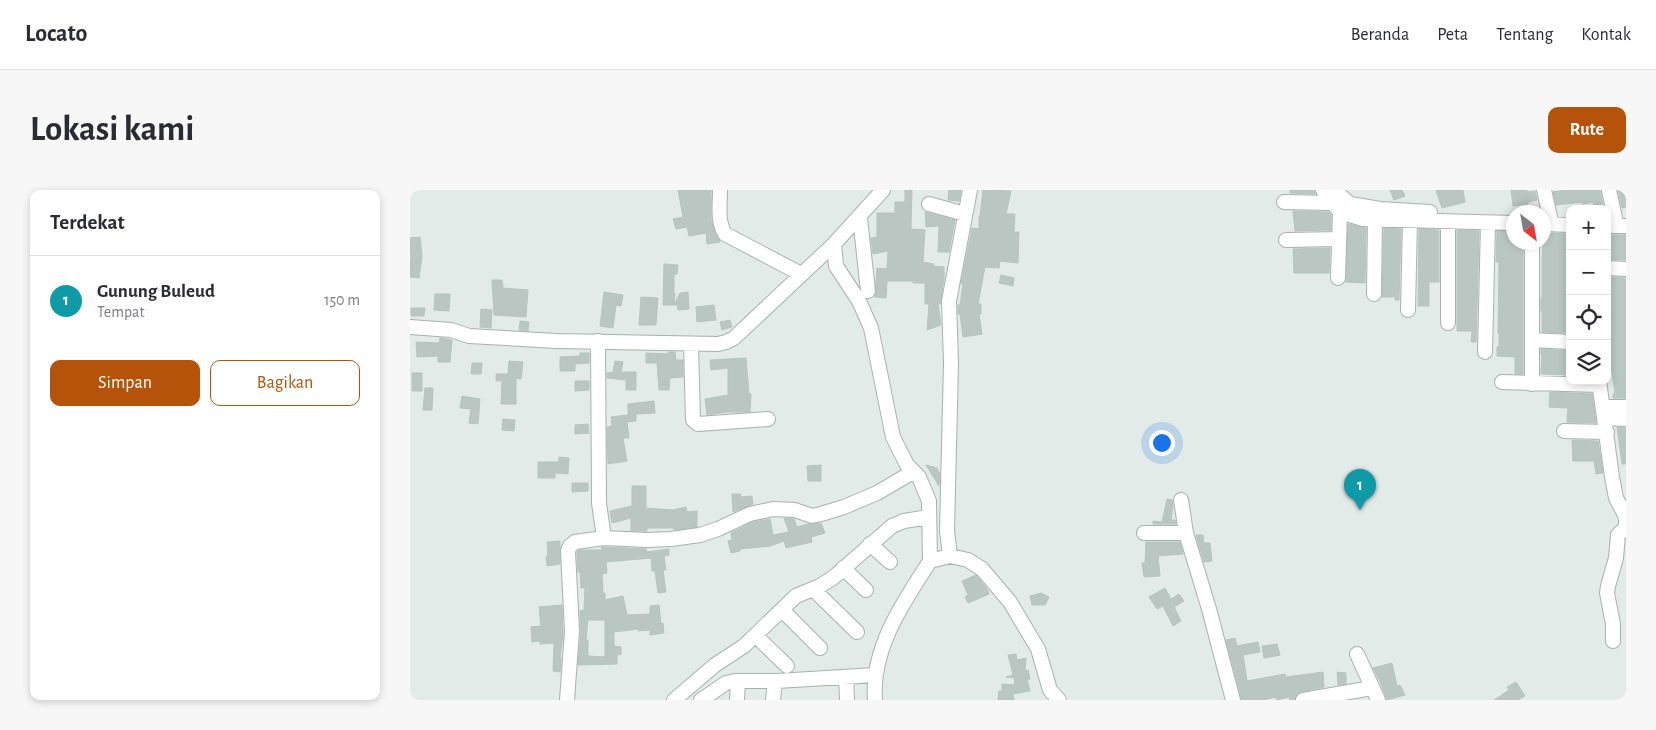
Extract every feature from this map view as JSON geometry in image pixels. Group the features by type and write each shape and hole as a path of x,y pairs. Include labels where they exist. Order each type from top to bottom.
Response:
{"street":[{"path":"720,190 719,219 725,234 800,274"},
{"path":"410,328 451,330 469,336 564,342 718,344 726,342 734,338 788,289 800,274 860,218 883,190"},
{"path":"950,556 947,531 951,364 948,301 970,190"},
{"path":"1323,190 1363,219 1506,223"},
{"path":"1544,190 1545,205"},
{"path":"1609,190 1616,221"},
{"path":"1336,201 1339,239 1338,278"},
{"path":"1284,202 1336,201 1380,208 1462,215 1506,216"},
{"path":"929,204 965,214"},
{"path":"1551,219 1566,217"},
{"path":"860,218 868,291"},
{"path":"1374,294 1375,220"},
{"path":"1551,220 1566,224"},
{"path":"1408,310 1410,221"},
{"path":"1448,222 1448,323"},
{"path":"1485,352 1488,223"},
{"path":"1286,240 1339,239"},
{"path":"834,244 836,266 859,302 871,328 893,437 907,465 919,477 929,501 930,561 891,627 879,653 875,676 875,700"},
{"path":"1532,250 1532,384"},
{"path":"1611,268 1626,269"},
{"path":"1532,340 1566,342"},
{"path":"598,341 600,502 604,538"},
{"path":"692,344 693,420 695,422 698,424 768,419"},
{"path":"1502,382 1566,383"},
{"path":"1599,385 1605,419 1619,477 1616,498 1625,515 1626,525 1618,534 1616,558 1607,593 1614,641"},
{"path":"1564,431 1605,419 1626,407"},
{"path":"1605,419 1626,419"},
{"path":"567,700 572,631 568,551 575,542 604,538 671,539 700,535 750,514 773,509 795,510 812,516 844,507 877,493 913,472"},
{"path":"1181,500 1186,533 1209,609 1233,700"},
{"path":"674,700 714,665 744,646 796,596 820,586 892,526 904,521 930,517"},
{"path":"1144,533 1186,533"},
{"path":"870,544 890,562"},
{"path":"930,561 950,556 968,560 982,569 1010,602 1038,649 1053,697"},
{"path":"843,568 866,590"},
{"path":"813,589 857,632"},
{"path":"782,610 820,648"},
{"path":"755,635 787,666"},
{"path":"1303,700 1375,694 1357,654"},
{"path":"701,700 726,683 738,681 875,676"},
{"path":"846,677 847,700"},
{"path":"737,700 738,681"},
{"path":"773,700 775,681"}],"building":[{"path":"678,190 711,190 711,220 720,242 707,244 706,233 689,236 687,227 676,229 673,219 683,217"},
{"path":"905,190 912,190 911,229 925,230 923,262 934,264 933,266 944,267 940,304 938,304 941,325 927,330 929,304 925,304 925,283 887,281 886,298 875,297 877,268 887,269 888,251 873,254 871,238 877,237 877,213 895,213 895,202 905,202"},
{"path":"949,190 961,190 959,201 948,200"},
{"path":"983,190 1011,191 1006,214 1015,214 1014,232 1019,232 1018,263 1000,261 999,268 985,267 978,304 981,304 981,314 979,314 982,334 963,337 958,305 960,305 963,284 961,284 972,228 979,229"},
{"path":"1290,190 1314,190 1315,194 1290,193"},
{"path":"1390,190 1402,190 1405,196 1394,200"},
{"path":"1436,190 1463,190 1465,202 1442,208"},
{"path":"1511,190 1535,191 1537,200 1528,202 1528,204 1513,205"},
{"path":"1600,190 1603,205 1594,205 1593,202 1583,204 1583,202 1556,205 1553,192"},
{"path":"1618,190 1624,190 1626,207 1622,208"},
{"path":"1293,211 1329,212 1331,215 1331,230 1295,231"},
{"path":"925,212 955,220 949,252 938,252 939,226 926,227"},
{"path":"1348,224 1366,228 1365,283 1346,282"},
{"path":"1384,228 1401,229 1399,300 1395,300 1395,297 1382,297"},
{"path":"1419,229 1439,230 1439,282 1429,282 1429,306 1418,306"},
{"path":"1457,230 1479,231 1476,342 1471,342 1472,331 1457,331"},
{"path":"1497,231 1506,232 1506,250 1523,250 1523,374 1515,374 1515,357 1497,356 1497,347 1499,347 1499,262 1496,262"},
{"path":"1551,233 1566,234 1566,333 1542,332 1543,250 1551,250"},
{"path":"1611,235 1626,235 1626,260 1611,259"},
{"path":"420,237 422,256 419,278 410,277 410,238"},
{"path":"1330,248 1329,273 1294,273 1293,249"},
{"path":"664,264 678,265 677,274 674,274 674,305 663,305"},
{"path":"1001,275 1014,278 1013,286 999,283"},
{"path":"1611,277 1626,278 1626,398 1613,398 1615,393 1611,367"},
{"path":"492,280 502,280 503,288 528,290 526,317 494,315"},
{"path":"604,292 623,295 621,306 616,305 613,328 600,326"},
{"path":"688,292 689,309 678,310 677,305 674,305 680,293"},
{"path":"435,294 450,294 449,311 434,310"},
{"path":"641,297 658,298 656,325 639,325"},
{"path":"714,305 716,320 697,322 696,307"},
{"path":"411,308 425,308 424,316 411,316"},
{"path":"481,309 492,310 491,328 480,327"},
{"path":"730,320 732,327 722,330 720,322"},
{"path":"520,321 529,322 528,331 519,330"},
{"path":"440,338 452,340 450,362 438,362 438,356 417,357 416,342 439,343"},
{"path":"1541,349 1566,351 1566,375 1541,374"},
{"path":"668,352 675,352 676,360 683,360 683,377 670,378 669,390 659,390 657,363 646,363 646,353 668,354"},
{"path":"580,353 589,353 589,363 575,364 575,371 560,371 560,357 580,356"},
{"path":"746,358 749,394 751,394 750,412 727,412 707,415 705,399 728,395 728,368 711,370 710,360"},
{"path":"509,361 523,362 521,379 516,378 516,404 501,404 502,381 496,381 496,374 508,374"},
{"path":"615,361 623,362 621,372 636,372 636,390 626,390 626,380 607,378 607,373 613,372"},
{"path":"472,363 482,363 481,374 471,374"},
{"path":"412,373 422,373 422,391 412,391"},
{"path":"575,381 589,381 589,390 575,391"},
{"path":"425,388 433,388 432,410 423,410"},
{"path":"1550,392 1592,394 1596,423 1567,422 1568,408 1549,407"},
{"path":"462,396 480,399 478,424 469,423 471,409 460,408"},
{"path":"654,401 655,413 636,414 636,421 627,422 629,438 623,438 627,461 608,464 607,427 612,426 611,417 628,415 628,404"},
{"path":"503,419 515,420 514,431 502,430"},
{"path":"588,424 589,433 575,434 575,425"},
{"path":"1617,427 1626,428 1626,464 1622,464"},
{"path":"1572,440 1598,441 1603,473 1596,474 1594,461 1573,461"},
{"path":"559,457 569,458 568,474 555,473 555,478 538,478 538,462 559,462"},
{"path":"821,465 821,481 808,481 807,466"},
{"path":"926,465 937,468 940,474 939,486"},
{"path":"572,483 588,483 588,491 572,492"},
{"path":"632,486 646,486 646,508 672,510 686,507 687,512 697,511 697,527 674,530 673,528 647,528 647,531 631,531 631,518 612,523 610,511 632,506"},
{"path":"732,494 740,494 741,497 752,496 753,504 733,512"},
{"path":"1167,499 1172,500 1171,520 1175,520 1176,524 1153,524 1153,521 1162,522"},
{"path":"784,518 794,519 797,527 821,523 825,533 811,537 812,542 786,548 784,541 770,546 740,549 740,551 731,553 728,541 732,540 731,533 753,522 770,519 773,535 789,532"},
{"path":"1196,535 1203,535 1204,543 1210,543 1212,561 1204,562"},
{"path":"560,541 560,564 547,566 547,542"},
{"path":"1146,542 1180,542 1183,554 1158,556 1160,576 1144,577 1142,563 1145,563"},
{"path":"602,547 646,549 647,552 669,549 669,555 664,556 666,570 663,570 666,592 658,593 655,571 652,571 651,558 606,562 607,573 602,574 605,600 623,596 627,615 650,614 650,606 659,605 664,633 650,635 650,630 638,631 638,629 614,632 614,646 621,647 621,655 617,654 617,664 578,665 581,632 580,611 584,610 585,588 581,588 577,552 579,550 602,550","holes":["588,620 605,620 605,657 588,656 588,640 586,640"]},
{"path":"976,575 989,594 968,603 965,597 968,595 962,581"},
{"path":"1165,588 1171,599 1179,594 1184,601 1174,607 1181,621 1173,626 1163,606 1157,609 1149,597"},
{"path":"1041,593 1049,597 1045,605 1032,605 1030,596"},
{"path":"562,605 563,636 560,672 553,671 554,643 540,644 540,641 532,642 531,627 541,626 539,607"},
{"path":"1235,638 1237,646 1258,642 1260,652 1243,655 1247,681 1285,674 1286,677 1323,672 1324,687 1301,692 1297,694 1294,700 1290,700 1289,697 1277,700 1276,697 1263,700 1242,700 1226,640"},
{"path":"1277,644 1280,655 1264,658 1262,646"},
{"path":"1016,654 1017,660 1026,658 1025,671 1028,670 1030,679 1027,679 1030,691 1013,694 1014,700 998,700 999,691 1002,691 1002,684 1015,685 1014,678 1006,677 1013,675 1008,655"},
{"path":"1392,663 1397,686 1400,685 1405,695 1387,700 1373,668"},
{"path":"1337,672 1346,673 1346,684 1338,685"},
{"path":"1516,682 1525,696 1518,700 1494,700 1509,690 1507,687"}],"place":[{"name":"Gunung Buleud","path":"1360,510"}]}
